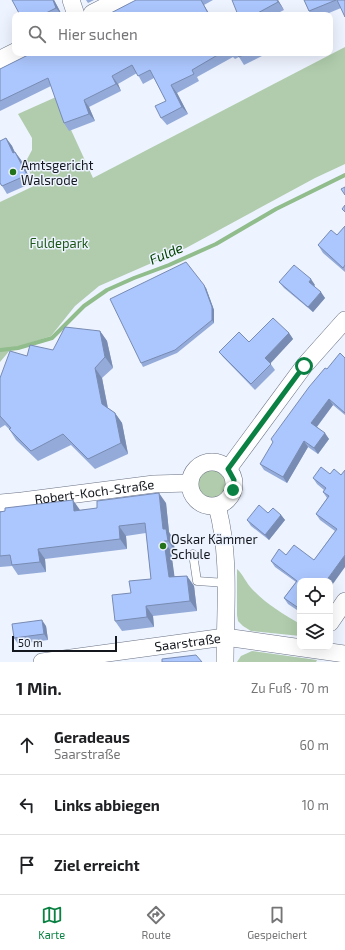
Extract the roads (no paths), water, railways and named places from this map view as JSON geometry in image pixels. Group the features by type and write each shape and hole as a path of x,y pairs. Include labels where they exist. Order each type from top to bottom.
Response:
{"main road":[{"path":"100,12 124,0"},
{"path":"0,62 12,56"}],"street":[{"path":"70,0 75,12"},
{"path":"228,469 304,366 345,320"},
{"path":"210,462 219,463 228,469 234,480 232,494 226,501 216,506 204,506 196,501 191,493 189,483 194,471 205,463 210,462"},
{"name":"Robert-Koch-Straße","path":"0,503 154,484 189,483"},
{"name":"Saarstraße","path":"42,662 95,658 225,637 226,556 221,522 216,506"},
{"path":"333,619 345,601"},
{"path":"225,662 225,637 297,646"},
{"path":"327,650 345,654"}],"lane":[{"path":"193,554 197,581 226,583"}],"waterway":[{"name":"Fulde","path":"0,350 18,348 52,338 84,306 107,290 216,244 276,209 345,175"}],"place":[{"name":"Amtsgericht Walsrode","path":"13,172"},
{"name":"Oskar Kämmer Schule","path":"163,546"}],"park label":[{"name":"Fuldepark","path":"59,243"}]}
